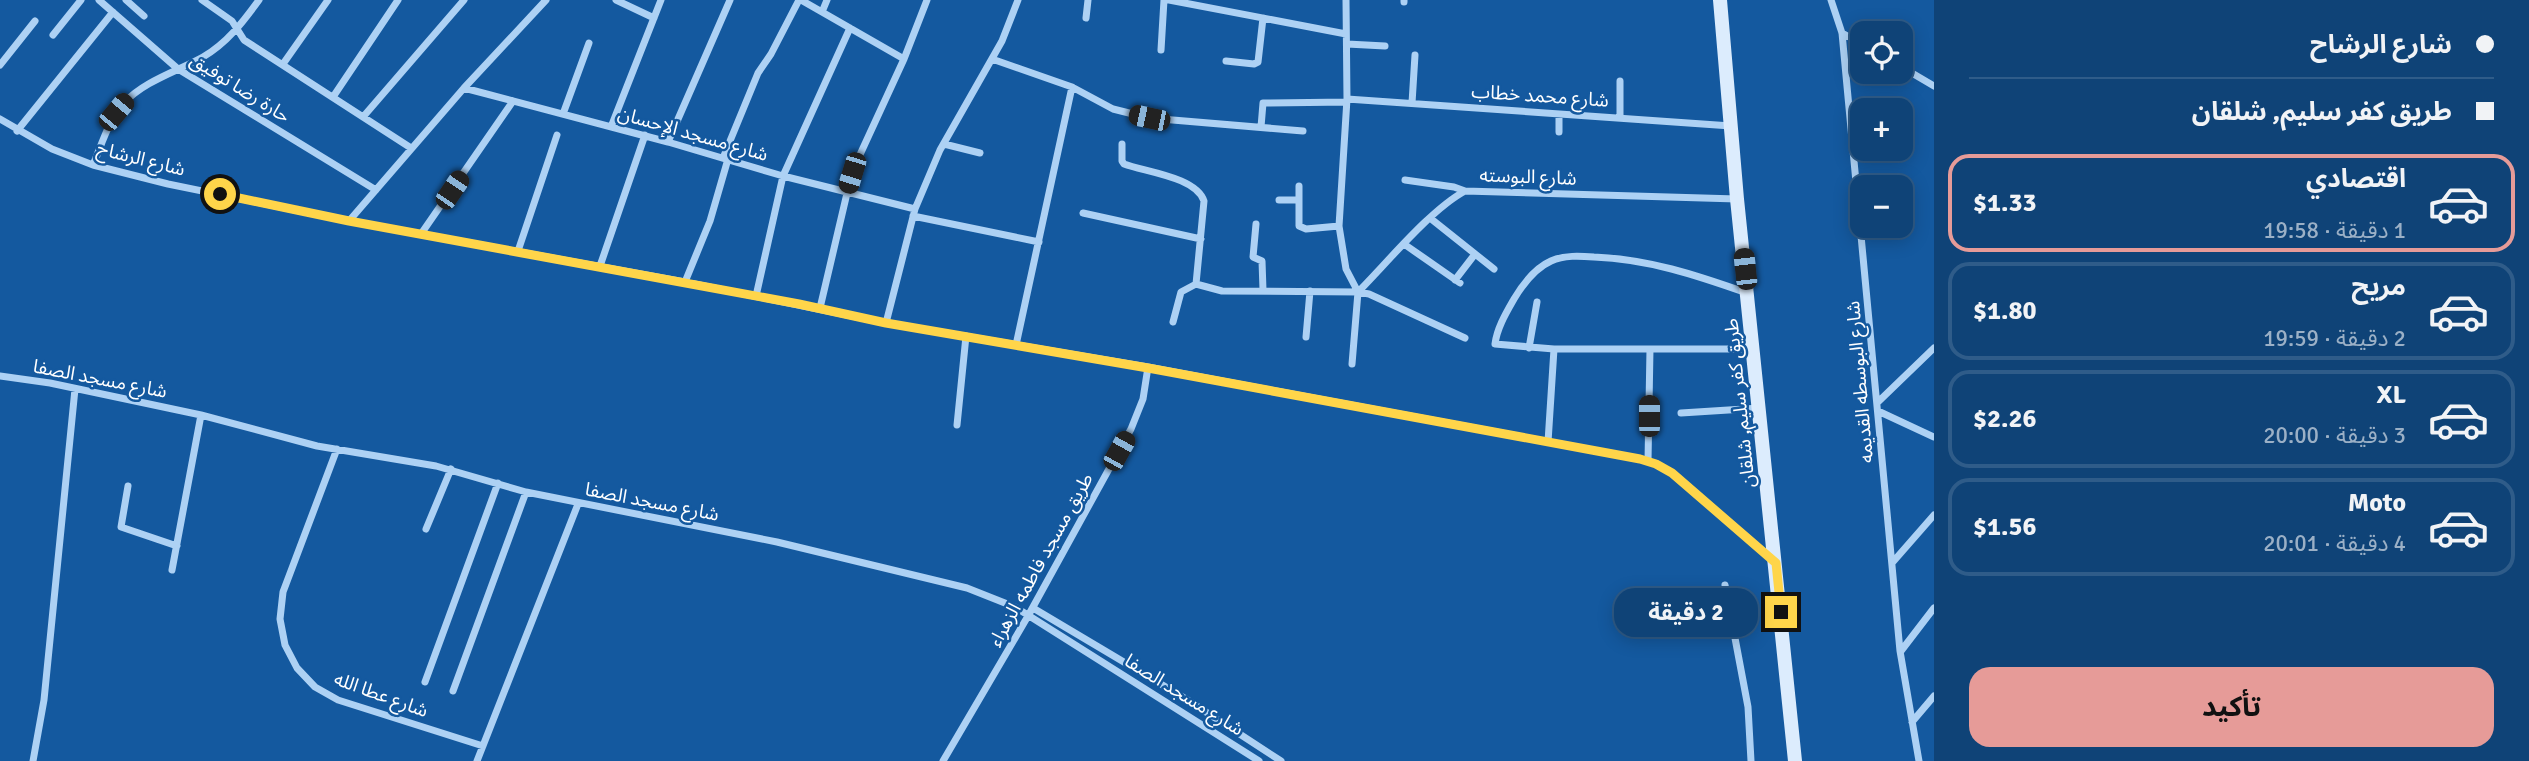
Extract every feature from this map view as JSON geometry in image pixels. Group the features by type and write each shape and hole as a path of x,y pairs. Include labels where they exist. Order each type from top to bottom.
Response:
{"street":[{"path":"53,35 81,0"},
{"name":"حارة رضا توفيق","path":"99,0 178,69 376,190"},
{"path":"126,0 144,16"},
{"path":"202,0 232,21 244,40 411,148"},
{"path":"93,165 116,112 126,101 138,91 205,56 238,29 259,0"},
{"path":"283,65 328,0"},
{"path":"333,97 398,0"},
{"path":"363,117 464,0"},
{"path":"349,221 464,88 546,0"},
{"path":"616,0 654,18"},
{"path":"611,127 661,0"},
{"path":"668,142 730,0"},
{"path":"685,282 710,221 725,158 758,73 800,0 904,59"},
{"path":"822,12 827,0"},
{"path":"820,308 846,191 927,0"},
{"path":"886,323 914,212 944,144 992,59 1018,0"},
{"path":"1086,18 1088,0"},
{"path":"1161,50 1166,0 1346,34"},
{"path":"1223,10 1225,0"},
{"path":"1346,0 1347,100 1339,226 1346,269 1358,292 1352,364"},
{"name":"طريق كفر سليم, شلقان","path":"1720,0 1737,199 1795,761"},
{"name":"شارع البوسطه القديمه","path":"1831,0 1842,33 1900,651 1919,761"},
{"path":"17,131 113,12"},
{"path":"1226,61 1254,64 1258,62 1263,18"},
{"path":"0,65 35,21"},
{"path":"756,296 783,176 850,28"},
{"path":"1842,33 1850,37"},
{"path":"564,114 589,43"},
{"path":"1346,44 1385,46"},
{"path":"1412,103 1415,55"},
{"path":"992,59 1072,87 1113,109 1131,114 1149,118 1303,131"},
{"path":"1913,73 1934,86"},
{"path":"1620,81 1620,118"},
{"path":"1016,345 1072,87"},
{"name":"شارع مسجد الإحسان","path":"464,88 645,135 914,212 1039,242"},
{"name":"شارع محمد خطاب","path":"1261,127 1263,103 1347,100 1731,126"},
{"path":"421,234 513,102"},
{"path":"1559,114 1559,132"},
{"name":"شارع الرشاح","path":"0,119 52,149 93,165 168,184 349,221 820,308 886,323 1148,368 1648,461 1672,473 1776,563"},
{"path":"517,251 557,135"},
{"path":"600,266 645,135"},
{"path":"944,144 980,153"},
{"path":"1122,144 1124,164 1184,183 1198,191 1204,201 1196,284"},
{"path":"1405,180 1465,191"},
{"path":"1299,186 1299,226 1306,229 1339,226"},
{"name":"شارع البوسته","path":"1358,292 1430,218 1452,198 1465,191 1737,199"},
{"path":"1279,200 1299,200"},
{"path":"1083,214 1201,239"},
{"path":"1430,218 1494,269"},
{"path":"1256,224 1253,257 1262,261 1263,290"},
{"path":"1404,244 1457,282 1475,254"},
{"path":"1747,293 1656,264 1580,256 1552,260 1539,268 1517,294 1495,341 1498,345 1555,349 1753,349"},
{"path":"1173,322 1181,292 1196,284 1222,291 1358,292 1385,300 1465,338"},
{"path":"1306,337 1310,291"},
{"path":"1529,348 1537,302"},
{"path":"957,425 966,336"},
{"path":"1878,401 1934,348"},
{"path":"1548,442 1555,349"},
{"path":"1648,461 1650,349"},
{"name":"طريق مسجد فاطمه الزهراء","path":"943,761 1033,608 1131,429 1143,399 1148,368"},
{"name":"شارع مسجد الصفا","path":"0,376 201,415 337,449 451,469 526,492 578,504 777,542 967,588 1000,600 1028,616 1254,760"},
{"path":"33,761 44,700 75,389"},
{"path":"1681,413 1760,408"},
{"path":"1878,411 1934,438"},
{"path":"172,570 201,415"},
{"name":"شارع عطا الله","path":"337,449 283,592 280,619 285,645 297,668 315,687 338,700 483,746"},
{"path":"426,529 451,469"},
{"path":"425,682 498,483"},
{"path":"128,486 121,527 177,546"},
{"path":"453,691 526,492"},
{"path":"477,761 578,504"},
{"path":"1892,563 1934,515"},
{"path":"1725,586 1748,707 1751,761"},
{"name":"شارع مسجد الصفا","path":"1033,608 1186,699 1281,761"},
{"path":"1900,651 1934,608"},
{"path":"1912,722 1934,696"}],"route":[{"path":"220,194 349,221 799,304 886,323 1148,368 1640,459 1672,473 1776,563 1781,612"}]}
